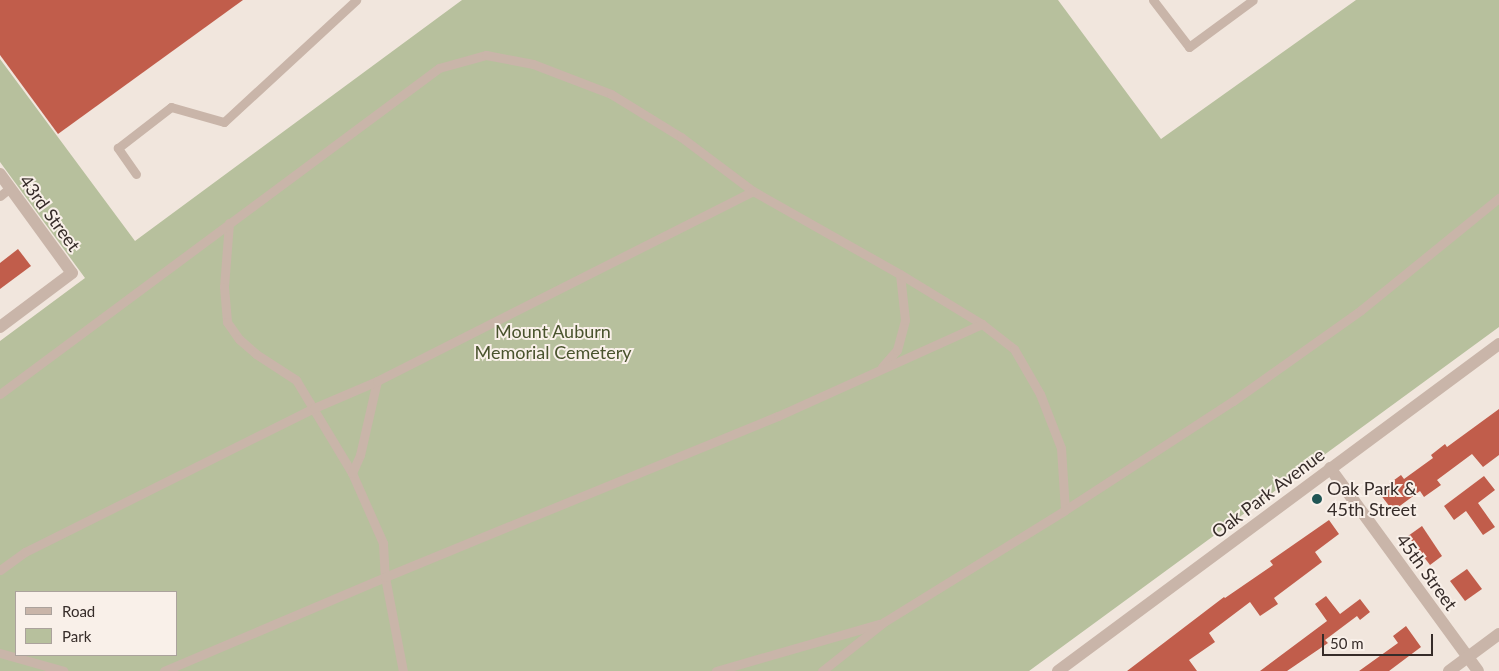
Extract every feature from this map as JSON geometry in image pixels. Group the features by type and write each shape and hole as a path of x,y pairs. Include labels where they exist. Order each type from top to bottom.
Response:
{"street":[{"name":"43rd Street","path":"0,174 5,192 72,273 0,327"},
{"name":"Oak Park Avenue","path":"1058,671 1499,344"},
{"name":"45th Street","path":"1330,468 1478,671"},
{"path":"1449,671 1499,634"}],"lane":[{"path":"136,174 118,148 171,107 224,122 356,0"},
{"path":"1153,0 1189,47 1253,0"},
{"path":"0,394 439,68 486,55 532,64 611,94 681,137 753,192 900,274 982,324 1014,350 1040,394 1061,448 1065,510"},
{"path":"0,570 25,552 753,192"},
{"path":"822,671 884,622 1065,510 1233,401 1361,310 1499,198"},
{"path":"229,223 224,287 227,322 239,339 256,354 296,380 352,473 383,543 385,578 403,671"},
{"path":"878,371 897,350 903,328 900,274"},
{"path":"164,671 778,416 982,324"},
{"path":"352,473 360,455 376,380"},
{"path":"716,671 884,622"},
{"path":"0,652 64,671"}],"green space":[{"name":"Mount Auburn Memorial Cemetery","path":"462,0 1058,0 1161,139 1356,0 1499,0 1499,327 1029,671 0,671 0,341 85,278 0,162 0,59 135,241"}],"building":[{"path":"0,0 243,0 58,134 0,55"},
{"path":"18,249 31,266 0,289 0,263"},
{"path":"1499,409 1499,455 1483,467 1472,454 1437,480 1441,485 1424,497 1420,491 1393,511 1380,494 1388,488 1386,486 1401,475 1404,479 1433,458 1431,455 1445,444 1447,447"},
{"path":"1484,476 1495,490 1478,503 1495,527 1483,535 1466,511 1454,520 1444,506"},
{"path":"1329,520 1339,534 1315,552 1322,562 1274,598 1278,604 1260,616 1250,602 1209,633 1215,642 1189,660 1197,671 1127,671 1224,597 1273,565 1270,561"},
{"path":"1422,526 1442,556 1430,565 1408,536"},
{"path":"1467,569 1482,589 1465,601 1450,581"},
{"path":"1326,596 1340,614 1360,599 1370,612 1360,620 1357,616 1325,640 1328,643 1287,671 1260,671 1327,621 1315,604"},
{"path":"1406,626 1421,647 1389,671 1359,671 1398,643 1393,636"}],"place":[{"name":"Oak Park & 45th Street","path":"1317,499"}]}
